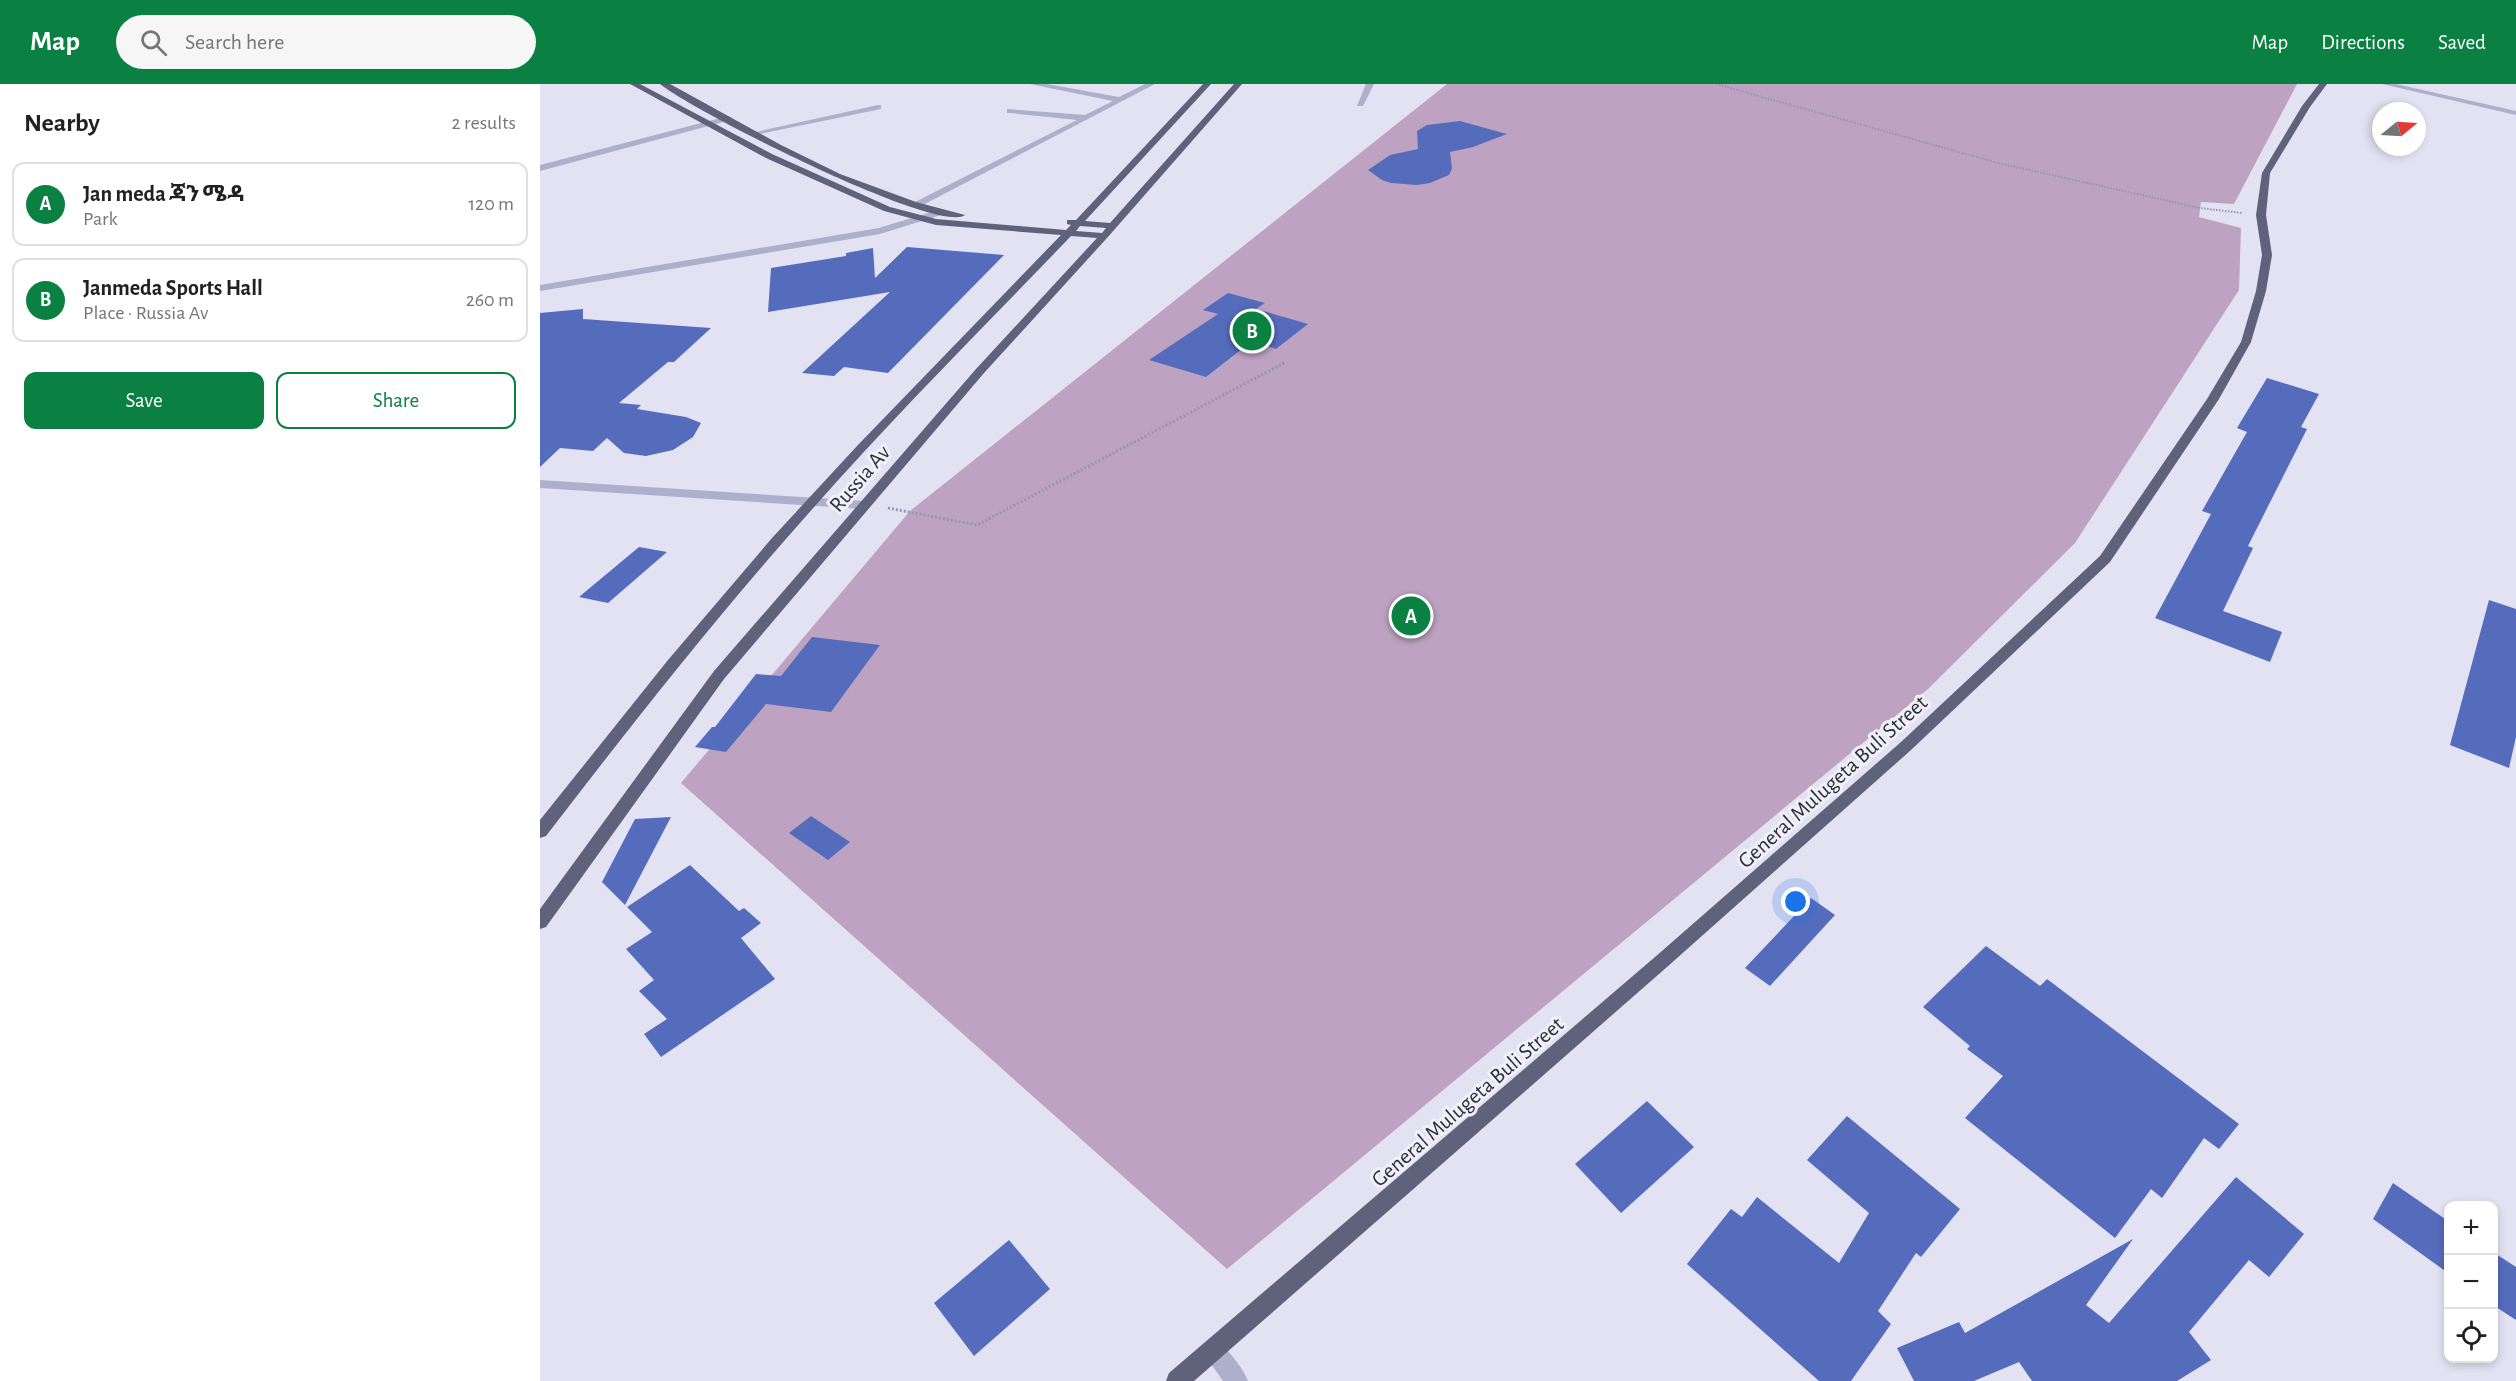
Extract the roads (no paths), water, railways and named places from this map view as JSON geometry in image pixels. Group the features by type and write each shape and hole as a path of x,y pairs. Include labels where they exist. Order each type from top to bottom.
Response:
{"main road":[{"path":"634,84 705,124 769,156 862,199 923,219 936,222 1073,227 1108,231"},
{"path":"664,84 785,149 866,188 941,212 1032,220"},
{"name":"Russia Av","path":"540,832 665,674 812,501 1148,151 1207,84"},
{"name":"Russia Av","path":"540,922 719,675 980,371 1238,84"},
{"name":"General Mulugeta Buli Street","path":"1177,1381 1661,962 1897,754 2104,559 2213,399 2246,342 2261,291 2267,255 2261,215 2266,173 2306,106 2323,84"},
{"path":"769,156 785,149"},
{"path":"1055,221 1073,227"}],"street":[{"path":"1034,84 1120,100"},
{"path":"916,205 1151,84"},
{"path":"1360,104 1370,84"},
{"path":"2386,84 2516,113"},
{"path":"755,133 878,106"},
{"path":"1010,111 1087,118"},
{"path":"540,168 728,118"},
{"path":"540,288 880,231 941,212"},
{"path":"540,484 864,505"},
{"path":"1213,1351 1237,1381"}],"place":[{"name":"Janmeda Sports Hall","path":"1252,331"},
{"name":"Jan meda ጃን ሜዳ","path":"1411,616"}]}
